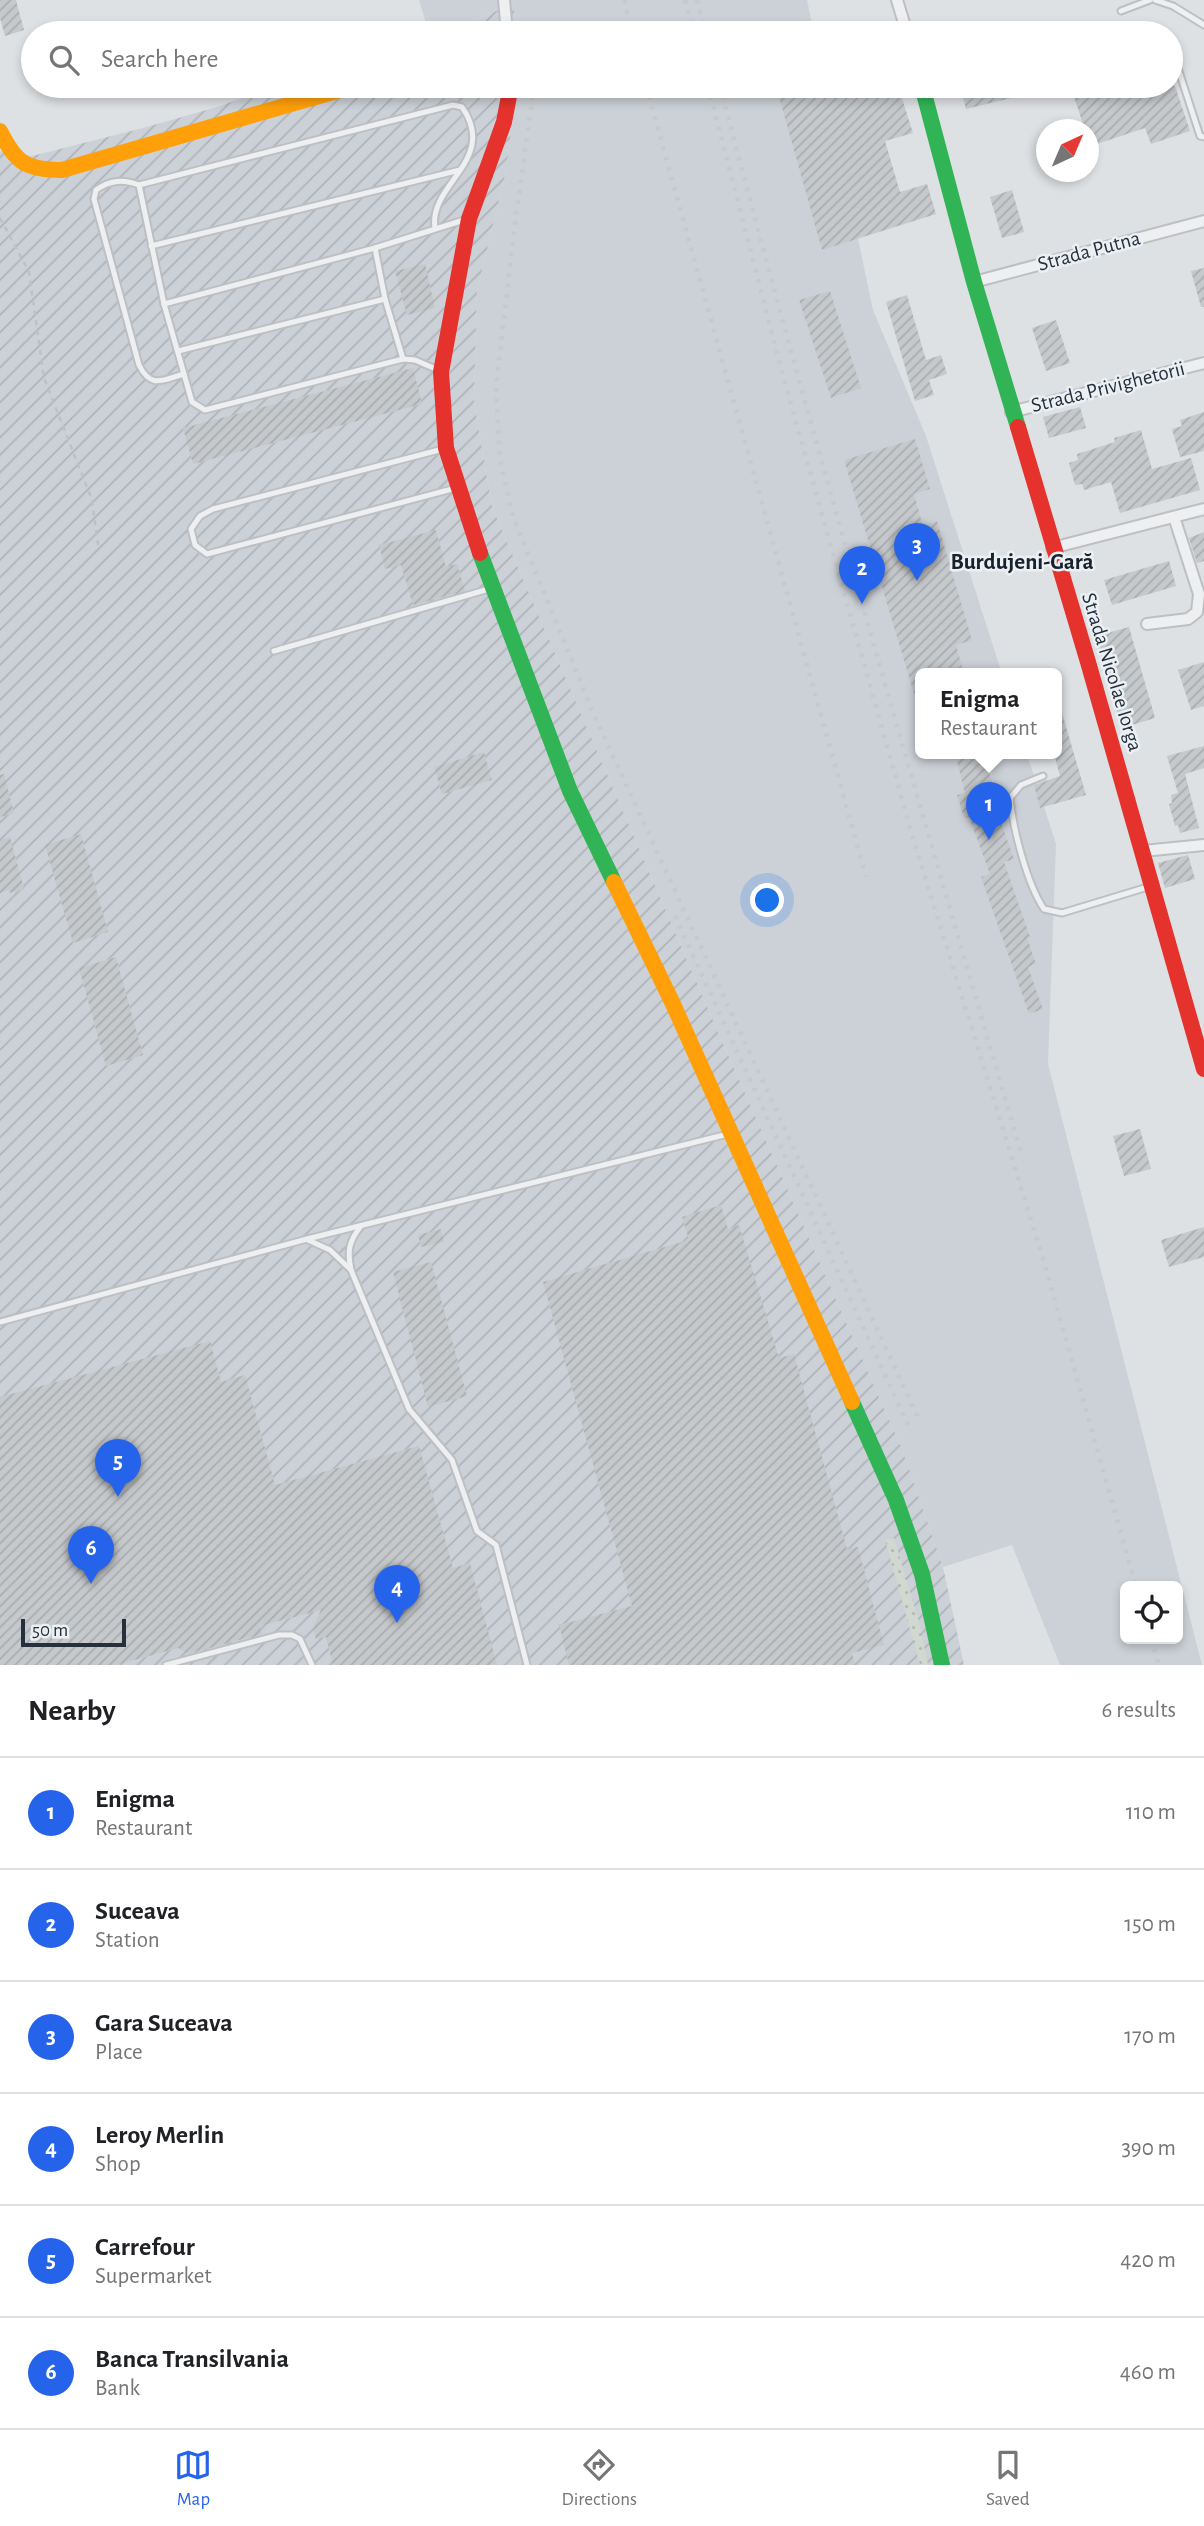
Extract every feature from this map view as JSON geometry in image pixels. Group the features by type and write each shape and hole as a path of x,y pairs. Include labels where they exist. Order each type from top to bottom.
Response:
{"street":[{"path":"504,0 506,21"},
{"path":"897,0 903,21"},
{"path":"0,131 12,156 36,171 62,170 312,98"},
{"path":"509,98 504,122 469,219 441,372 446,448 492,588 570,791 673,1004 896,1500 922,1574 942,1665"},
{"name":"Strada Nicolae Iorga","path":"925,98 974,282 1143,851 1204,1069"},
{"name":"Strada Putna","path":"974,282 1204,221"},
{"name":"Strada Privighetorii","path":"1012,412 1204,363"},
{"path":"1052,548 1204,509"},
{"path":"1147,624 1188,619 1197,612 1199,594 1174,517"},
{"path":"1143,851 1204,845"}],"lane":[{"path":"1121,11 1152,0 1173,6 1204,25"},
{"path":"1183,84 1200,136 1204,137"},
{"path":"184,374 155,382 145,377 139,365 94,199 96,190 106,183 118,181 139,185 453,105 462,107 471,119 473,141 461,170 435,208 435,228"},
{"path":"151,246 461,170"},
{"path":"139,185 164,304 192,402 205,410 403,359 415,360 441,372"},
{"path":"164,304 375,248 469,219"},
{"path":"375,248 403,359"},
{"path":"178,351 386,299"},
{"path":"446,448 213,509 200,516 191,529 195,545 207,554 458,488"},
{"path":"274,651 492,588"},
{"path":"1043,776 1021,785 1010,798 1012,816 1035,895 1044,909 1062,913 1153,886"},
{"path":"0,1322 361,1226 731,1133"},
{"path":"361,1226 348,1249 351,1270 408,1409 452,1460 477,1531 496,1545 527,1665"},
{"path":"307,1240 330,1250 351,1270"},
{"path":"166,1665 279,1635 292,1635 300,1639 312,1665"}],"path":[{"path":"0,218 29,272 44,378 92,500 98,545"}],"shaded area":[{"path":"419,0 807,0 811,21 515,21 513,3 475,21 425,21"},
{"path":"513,3 515,21 475,21"},
{"path":"242,98 515,98 506,171 477,291 474,402 492,507 718,1032 902,1449 943,1567 964,1665 0,1665 0,151 32,156"},
{"path":"515,98 829,98 873,310 926,436 1000,668 915,668 915,759 1029,759 1056,844 1048,1064 1180,1581 1120,1581 1120,1644 1183,1644 1183,1591 1202,1665 1060,1665 1012,1545 943,1567 902,1449 718,1032 492,507 474,402 477,291 506,171"},
{"path":"894,1538 919,1622 928,1665 920,1665 885,1540"}],"building":[{"path":"0,0 16,0 22,21 21,31 5,36 0,18"},
{"path":"779,98 902,98 913,133 885,141 900,192 927,184 936,214 822,250"},
{"path":"963,98 1011,98 966,109"},
{"path":"1074,98 1179,98 1190,131 1151,144 1145,128 1099,143 1099,119 1081,119"},
{"path":"1012,190 1024,232 1002,238 990,197"},
{"path":"425,264 435,308 407,315 395,271"},
{"path":"1204,268 1204,307 1201,307 1191,271"},
{"path":"830,291 861,388 831,398 799,300"},
{"path":"907,295 926,360 941,355 947,374 929,380 934,395 915,401 886,302"},
{"path":"1056,320 1070,363 1046,371 1032,328"},
{"path":"413,368 422,404 193,464 183,428"},
{"path":"1080,407 1086,428 1049,438 1043,417"},
{"path":"1204,412 1204,451 1180,457 1172,429 1182,426 1180,420"},
{"path":"1141,430 1152,469 1191,458 1200,490 1120,513 1111,482 1084,490 1082,484 1075,485 1069,463 1078,460 1077,454 1115,442 1114,438"},
{"path":"915,439 930,489 914,494 923,526 937,521 972,640 956,645 962,668 915,668 915,697 844,460"},
{"path":"436,530 446,567 457,564 465,591 413,605 401,565 385,569 379,545"},
{"path":"1204,532 1204,561 1197,563 1189,538"},
{"path":"1169,561 1176,586 1112,605 1104,580"},
{"path":"1129,627 1155,718 1122,728 1096,636"},
{"path":"1204,662 1204,706 1191,710 1178,670"},
{"path":"1062,713 1086,795 1040,808 1034,785 1060,776 1055,759 1062,759"},
{"path":"1204,746 1204,768 1185,774 1199,828 1180,833 1178,825 1175,826 1169,804 1172,803 1171,795 1178,793 1167,756"},
{"path":"484,752 492,780 442,794 434,767"},
{"path":"956,759 985,759 1000,810 997,811 1014,859 1004,862 1030,937 1027,938 1036,964 1028,967 1043,1009 1029,1014 981,877 990,874 969,817 964,818 957,795 965,793"},
{"path":"4,774 14,813 0,817 0,775"},
{"path":"81,834 108,932 73,943 45,845"},
{"path":"10,837 24,889 0,893 0,840"},
{"path":"1188,855 1195,879 1165,888 1158,863"},
{"path":"116,957 143,1055 106,1066 79,968"},
{"path":"1140,1129 1151,1169 1124,1176 1113,1136"},
{"path":"721,1205 728,1229 739,1225 779,1358 794,1354 847,1549 858,1547 884,1645 852,1653 855,1665 569,1665 559,1625 632,1606 543,1282 689,1240 682,1217"},
{"path":"1204,1227 1204,1257 1169,1267 1161,1240"},
{"path":"441,1229 444,1242 421,1247 418,1235"},
{"path":"431,1262 467,1396 428,1407 393,1272"},
{"path":"210,1341 221,1382 245,1375 275,1485 419,1446 453,1568 470,1563 497,1665 333,1665 326,1637 316,1639 313,1627 321,1610 260,1626 262,1634 188,1654 178,1648 116,1665 0,1665 0,1397"}],"railway":[{"path":"624,0 629,21"},
{"path":"685,0 691,21"},
{"path":"697,0 703,21"},
{"path":"532,98 496,387 500,460 513,517 595,717 920,1422"},
{"path":"649,98 866,877"},
{"path":"711,98 782,372 912,835 1044,1262 1135,1581"},
{"path":"723,98 829,487 1021,1153"},
{"path":"675,916 908,1425"},
{"path":"1153,1644 1159,1665"}],"traffic: fast":[{"path":"925,98 974,282 1018,427"},
{"path":"480,553 570,791 614,882"},
{"path":"852,1402 896,1500 922,1574 942,1665"}],"traffic: slow":[{"path":"0,131 11,151 24,162 39,168 62,170 312,98"},
{"path":"614,882 673,1004 852,1402"}],"traffic: jam":[{"path":"480,553 446,448 441,372 469,219 504,122 509,98"},
{"path":"1018,427 1204,1069"}],"place":[{"name":"Gara Suceava","path":"917,581"},
{"name":"Suceava","path":"862,604"},
{"name":"Enigma","path":"989,840"},
{"name":"Carrefour","path":"118,1497"},
{"name":"Banca Transilvania","path":"91,1584"},
{"name":"Leroy Merlin","path":"397,1623"}],"district":[{"name":"Burdujeni-Gară","path":"1022,562"}]}
